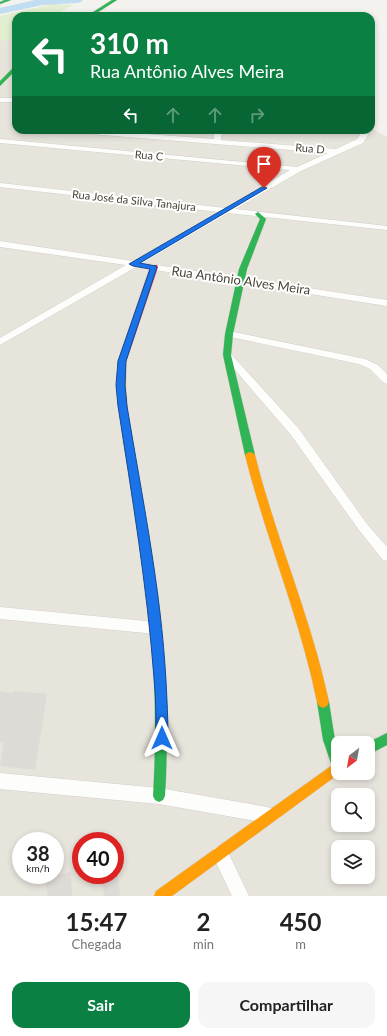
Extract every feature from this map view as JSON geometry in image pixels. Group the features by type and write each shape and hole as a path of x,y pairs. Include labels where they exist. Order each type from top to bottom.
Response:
{"street":[{"path":"0,3 9,0"},
{"path":"95,12 115,0"},
{"path":"0,84 12,71"},
{"path":"0,100 12,100"},
{"path":"109,151 112,134"},
{"name":"Rua D","path":"125,134 337,151"},
{"path":"217,141 218,134"},
{"path":"0,342 298,168 360,140 364,136 364,134"},
{"name":"Rua C","path":"0,141 298,168"},
{"name":"Rua José da Silva Tanajura","path":"0,185 387,228"},
{"path":"258,214 263,219 240,280 229,334 227,355 254,479 296,601 320,685 331,746"},
{"name":"Rua Antônio Alves Meira","path":"0,244 387,303"},
{"path":"154,267 122,361 120,385 156,628 162,716 159,796"},
{"path":"229,334 361,361 374,367 387,380"},
{"path":"227,355 295,432 387,556"},
{"path":"0,612 156,628"},
{"path":"375,745 387,739"},
{"path":"161,896 331,772"},
{"path":"0,782 159,796 271,816"},
{"path":"220,854 241,896"}],"shaded area":[{"path":"12,39 12,134 375,134 375,130 387,137 387,896 0,896 0,40"}],"green space":[{"path":"52,4 73,5 60,12 17,12"},
{"path":"12,13 12,41 0,40 0,16"}],"building":[{"path":"0,691 47,694 35,770 0,766 4,742 0,742"},
{"path":"71,872 72,896 48,896 46,884 64,884 64,873"},
{"path":"103,884 119,884 120,896 104,896"}],"waterway":[{"path":"0,11 42,2 77,0"}],"traffic: fast":[{"path":"0,3 9,0"},
{"path":"96,12 115,0"},
{"path":"0,84 12,71"},
{"path":"250,455 227,355 229,334 243,269 263,219 258,214"},
{"path":"154,606 161,701 161,772 159,796"},
{"path":"323,702 331,746"},
{"path":"375,745 387,739"}],"traffic: slow":[{"path":"122,362 121,376 124,417 145,538 154,606"},
{"path":"250,455 267,517 308,639 317,670 323,702"},
{"path":"161,896 331,772"}],"traffic: jam":[{"path":"122,362 154,267"}],"route":[{"path":"162,738 156,628 120,385 122,361 154,267 133,264 239,204 264,188"}]}
